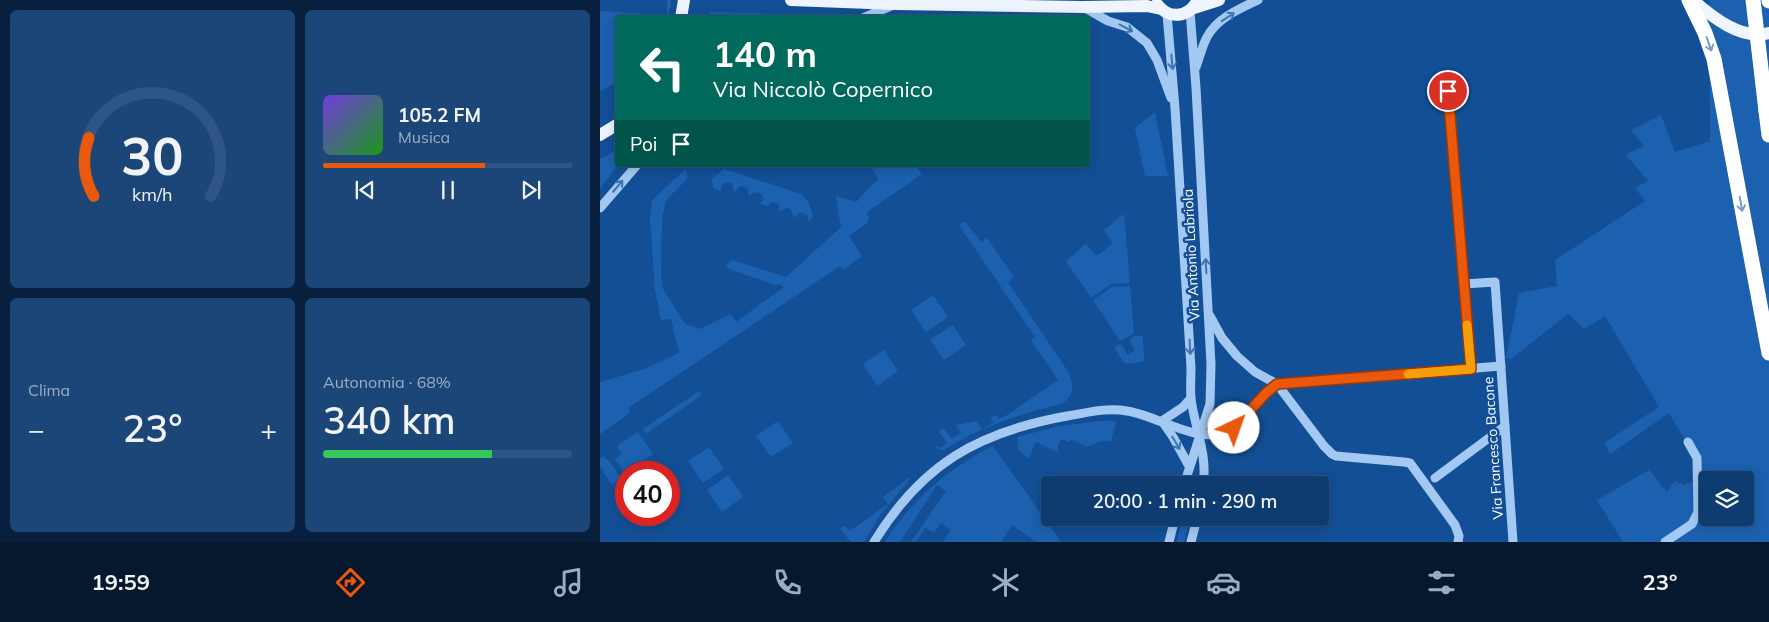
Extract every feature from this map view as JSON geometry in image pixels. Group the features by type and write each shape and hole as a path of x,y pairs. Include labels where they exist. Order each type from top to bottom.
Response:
{"highway":[{"path":"1689,0 1705,33 1714,59 1769,353"},
{"path":"1753,0 1769,135"}],"main road":[{"path":"682,15 685,0"},
{"path":"791,0 896,4 1082,7 1147,6 1161,8 1182,15 1194,6 1219,0"},
{"path":"1693,0 1728,26 1745,32 1763,35 1769,33"},
{"path":"600,135 615,126"}],"street":[{"name":"Via Antonio Labriola","path":"1195,72 1208,36 1216,24 1258,0"},
{"path":"870,15 896,4"},
{"name":"Via Antonio Labriola","path":"1186,476 1210,404 1211,364 1195,72 1194,6"},
{"name":"Via Antonio Labriola","path":"1082,7 1108,21 1127,27 1147,43 1157,60 1175,108"},
{"name":"Via Antonio Labriola","path":"1161,8 1175,108 1191,398 1204,457 1203,476"},
{"path":"1448,91 1471,369"},
{"path":"600,208 635,167"},
{"path":"1464,284 1495,282 1501,366"},
{"path":"1209,315 1222,338 1237,356 1255,372 1277,384 1332,454 1410,464 1455,525 1459,536 1458,542"},
{"name":"Via Francesco Bacone","path":"1277,384 1501,366 1513,542"},
{"path":"874,542 888,519 930,474 946,461 983,440 1003,432 1038,421 1094,411 1124,410 1143,414 1199,434 1215,435 1234,428 1266,393 1277,384"},
{"path":"1162,421 1183,407 1191,398"},
{"path":"1162,421 1189,466"},
{"path":"1435,478 1505,426"},
{"path":"1665,542 1692,524 1698,512 1697,458 1688,442"},
{"path":"1168,542 1173,526"},
{"path":"1191,542 1195,526"}],"shaded area":[{"path":"667,0 671,0 671,6 667,15"},
{"path":"1709,0 1769,0 1769,542 1623,542 1597,500 1649,470 1667,492 1675,481 1684,485 1697,481 1697,460 1669,413 1610,454 1604,443 1659,407 1605,316 1584,329 1568,314 1511,359 1506,358 1519,293 1557,286 1555,260 1645,201 1635,188 1648,181 1626,155 1644,146 1631,130 1661,115 1675,152 1710,141"},
{"path":"600,11 667,15 615,15 615,83 600,91"},
{"path":"710,12 841,15 708,15"},
{"path":"1155,112 1168,176 1145,176 1135,128"},
{"path":"615,151 615,167 600,189 600,159"},
{"path":"871,167 917,167 922,174 867,212 869,219 867,223 849,236 862,256 843,270 840,266 628,408 630,413 600,434 600,382 644,369 679,353 671,319 661,320 655,291 650,219 652,200 686,169 688,178 666,200 662,219 661,276 663,289 685,324 700,329 731,314 736,322 784,287 729,269 726,265 732,260 786,277 839,229 842,224 840,223 836,196 856,202 878,179"},
{"path":"724,169 801,194 809,203 813,217 809,222 807,215 800,212 793,217 791,209 786,208 779,212 779,204 772,202 768,206 760,204 764,200 762,194 754,192 749,196 748,188 740,186 734,191 732,183 725,182 721,186 721,191 713,188 712,179"},
{"path":"1124,214 1130,283 1111,284 1091,298 1066,261 1086,244 1097,256 1113,243 1104,230"},
{"path":"965,221 981,242 987,238 1014,277 1008,282 1069,373 1072,392 1067,400 1061,404 999,423 970,435 942,451 935,447 936,445 941,448 947,443 939,431 944,428 952,439 961,433 956,425 976,421 982,429 993,423 990,418 996,415 999,419 1007,415 1058,380 1031,340 1035,337 959,225"},
{"path":"1130,286 1134,334 1120,341 1093,300 1112,287"},
{"path":"933,295 948,317 926,332 911,310"},
{"path":"953,325 966,345 944,360 930,340"},
{"path":"1134,336 1143,336 1144,359 1142,362 1125,364 1114,348 1121,344 1128,355 1135,350 1129,340"},
{"path":"884,350 898,371 877,386 863,364"},
{"path":"699,391 702,395 646,434 643,429"},
{"path":"778,421 793,443 771,457 756,436"},
{"path":"1116,421 1111,441 1100,441 1087,447 1071,439 1069,442 1061,439 1057,452 1036,442 1028,459 1018,449 1017,437 1059,426"},
{"path":"638,432 653,454 643,461 616,461 615,459 622,454 617,446"},
{"path":"993,446 1041,514 1041,526 1050,526 1061,542 1037,542 1012,525 1001,542 943,542 951,530 941,523 934,533 925,528 916,542 911,542 946,491 937,485 900,542 885,542 907,512 932,486 961,464"},
{"path":"709,447 724,469 703,483 688,461"},
{"path":"603,456 615,469 615,483 612,485 600,466 600,458"},
{"path":"728,475 743,497 722,512 707,490"},
{"path":"910,477 880,515 864,542 851,542 840,529 845,526 850,531 888,504 883,497"},
{"path":"1181,526 1188,526 1184,542 1177,542"}],"slow traffic":[{"path":"1408,374 1471,369 1467,325"}],"route":[{"path":"1234,428 1266,393 1277,384 1471,369 1448,91"}]}
